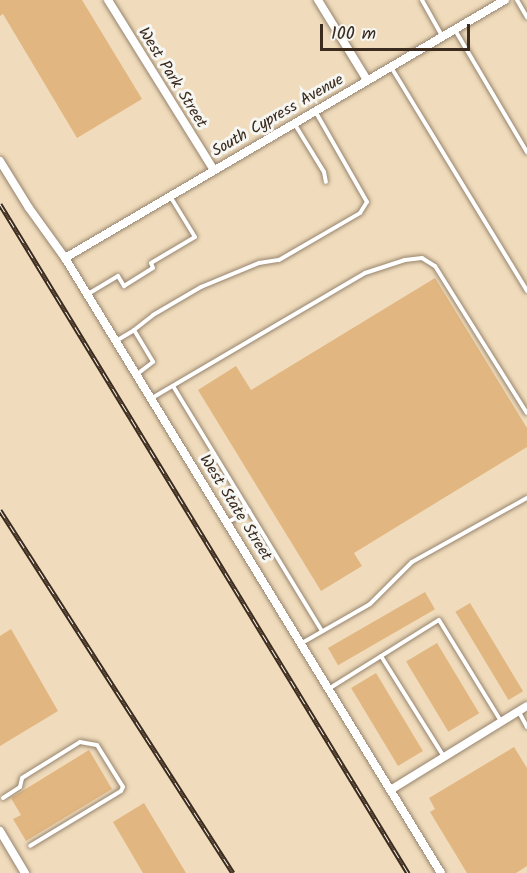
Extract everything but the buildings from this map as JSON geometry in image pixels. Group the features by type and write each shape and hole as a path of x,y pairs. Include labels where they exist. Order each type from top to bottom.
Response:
{"street":[{"name":"West Park Street","path":"108,0 213,170"},
{"path":"318,0 367,80"},
{"name":"South Cypress Avenue","path":"65,258 505,0"},
{"name":"West State Street","path":"0,161 88,295 392,789 441,873"},
{"path":"392,789 527,706"},
{"path":"0,831 25,873"}],"lane":[{"path":"422,0 443,36"},
{"path":"517,0 527,17"},
{"path":"454,29 527,152"},
{"path":"391,66 527,291"},
{"path":"116,341 153,315 201,287 259,263 279,260 360,213 367,202 315,110"},
{"path":"294,123 324,172 326,182"},
{"path":"88,295 118,276 124,286 153,268 151,263 195,237 170,196"},
{"path":"151,398 365,273 405,260 422,258 435,266 527,412"},
{"path":"134,330 153,362 136,374"},
{"path":"173,385 322,631"},
{"path":"302,643 370,604 412,562 527,498"},
{"path":"228,522 249,511"},
{"path":"330,688 439,620 502,722"},
{"path":"381,656 444,757"},
{"path":"518,712 527,727"},
{"path":"3,798 20,787 22,778 80,742 97,745 123,787 121,791 30,846"}],"railway":[{"path":"0,204 408,873"},
{"path":"0,510 233,873"}]}
